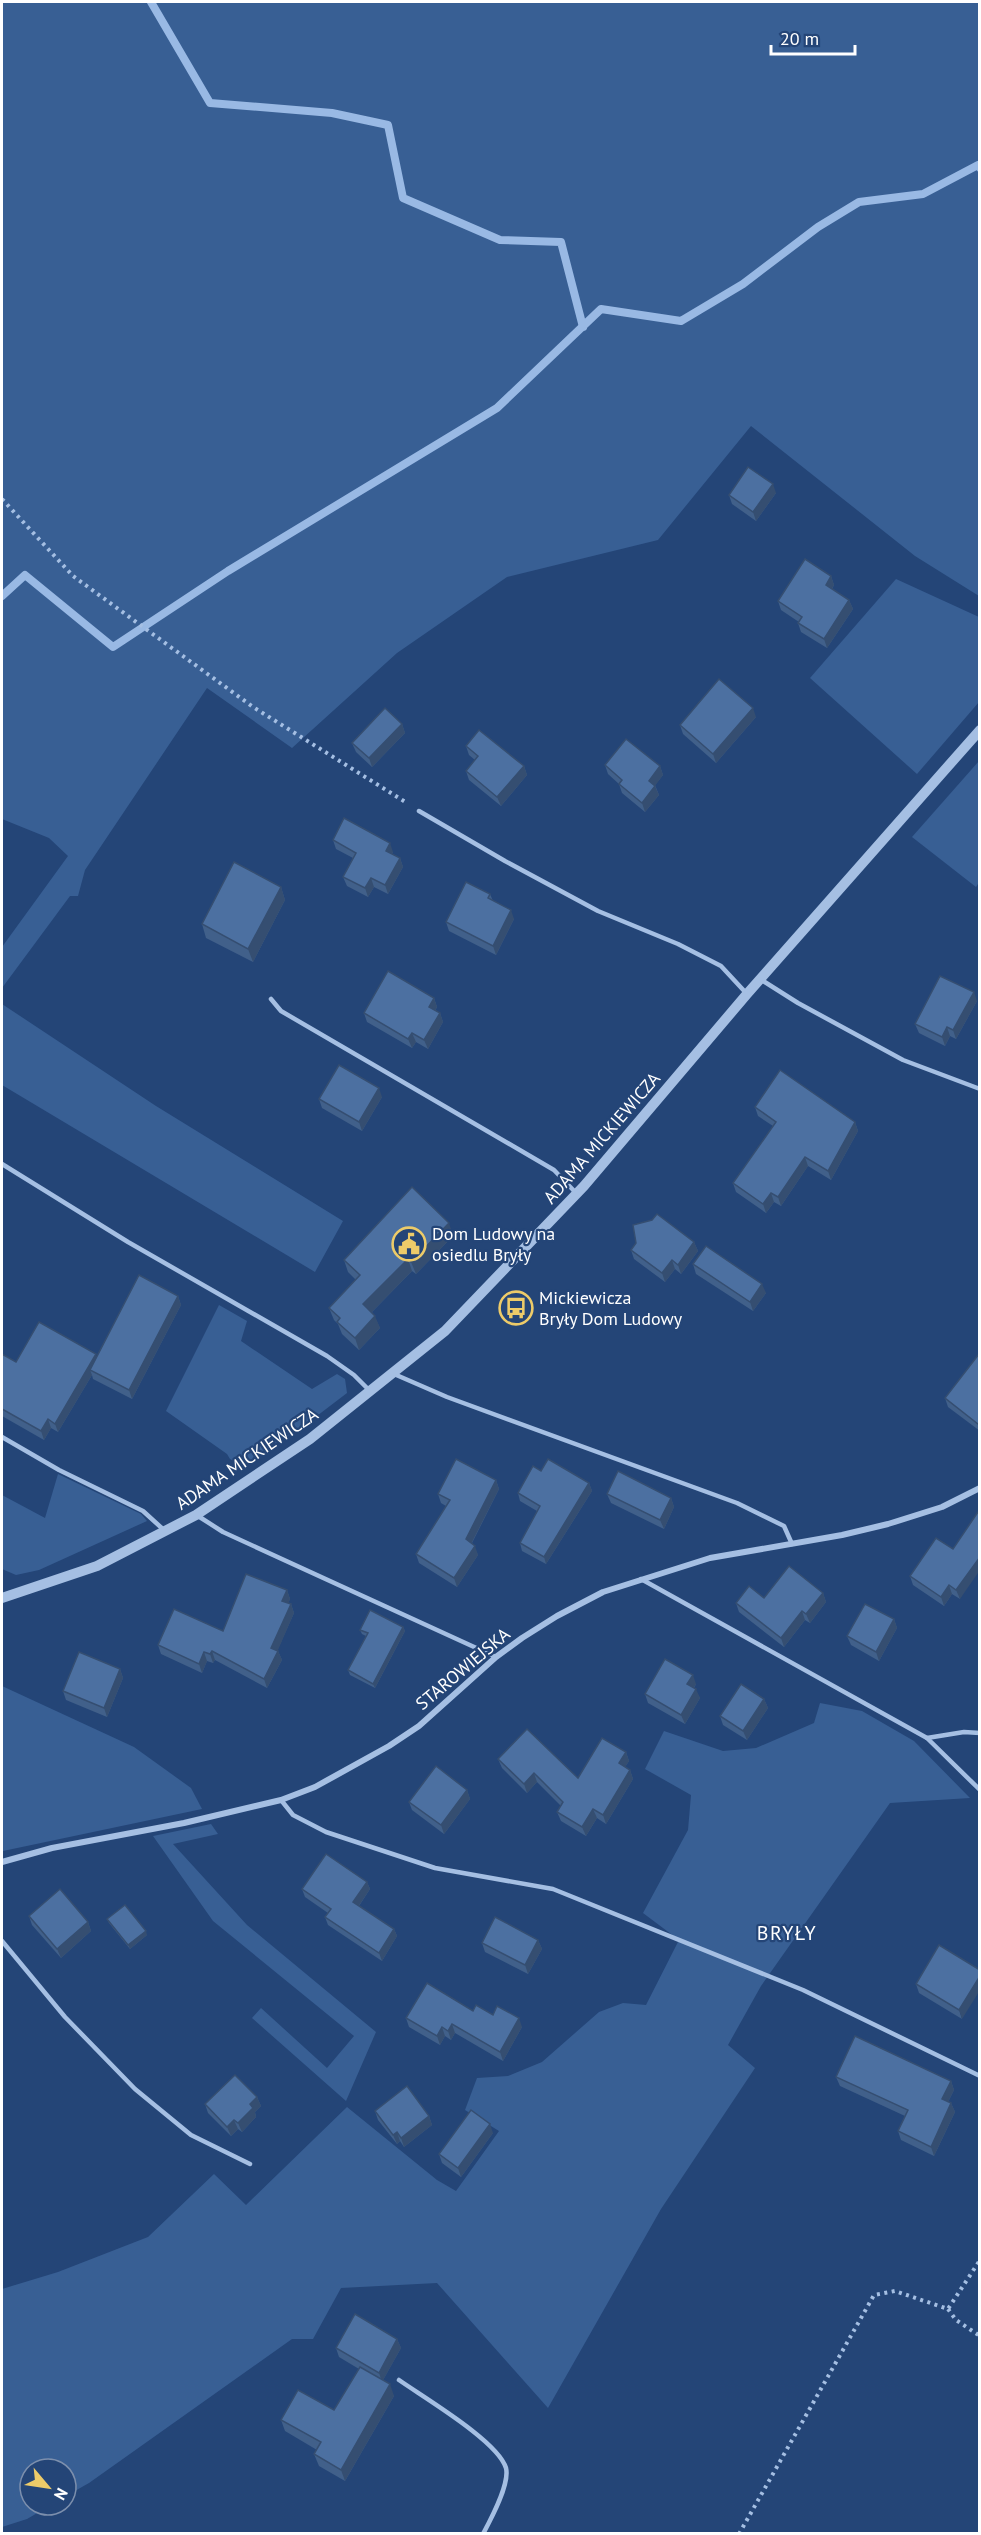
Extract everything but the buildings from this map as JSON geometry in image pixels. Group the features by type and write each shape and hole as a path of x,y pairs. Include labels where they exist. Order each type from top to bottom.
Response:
{"street":[{"name":"ADAMA MICKIEWICZA","path":"3,1594 97,1566 196,1515 310,1439 445,1331 578,1194 747,994 980,730"},
{"name":"STAROWIEJSKA","path":"2,1862 52,1848 184,1823 281,1800 323,1782 389,1746 419,1726 496,1657 557,1616 603,1592 711,1558 842,1535 888,1524 942,1507 980,1488"}],"lane":[{"path":"419,811 598,911 678,944 721,966 747,994"},
{"path":"760,979 798,1003 903,1060 980,1089"},
{"path":"271,999 281,1011 554,1170 578,1194"},
{"path":"2,1164 128,1242 327,1356 354,1375 371,1391"},
{"path":"393,1374 447,1397 737,1503 784,1526 792,1544"},
{"path":"2,1437 59,1470 143,1511 165,1531"},
{"path":"196,1515 223,1532 496,1657"},
{"path":"641,1579 927,1738 980,1790"},
{"path":"927,1738 964,1732 980,1733"},
{"path":"281,1800 293,1815 326,1832 435,1868 553,1889 803,1990 980,2076"},
{"path":"2,1941 65,2016 135,2089 191,2135 250,2164"},
{"path":"399,2380 482,2438 500,2457 506,2468 506,2479 483,2534"}],"path":[{"path":"2,499 73,576 253,707 419,811"},
{"path":"948,2309 980,2260"},
{"path":"739,2534 874,2295 895,2290 948,2309 956,2320 980,2336"}],"shaded area":[{"path":"2,2 979,2 979,596 915,556 751,426 658,540 507,577 397,653 292,748 207,688 85,870 78,896 70,896 2,988 2,947 68,856 49,838 2,819"},
{"path":"896,579 979,617 979,702 917,774 810,678"},
{"path":"979,761 980,881 976,887 912,837"},
{"path":"2,1004 156,1106 343,1221 315,1272 2,1085"},
{"path":"219,1305 247,1321 241,1341 312,1389 337,1374 345,1379 347,1393 244,1466 230,1459 227,1454 166,1411"},
{"path":"58,1474 141,1514 147,1521 39,1570 16,1575 2,1569 2,1495 45,1518"},
{"path":"2,1686 134,1747 191,1788 202,1809 3,1851"},
{"path":"820,1703 862,1711 914,1741 970,1798 890,1803 761,1986 728,2045 755,2068 661,2209 548,2408 437,2283 341,2288 313,2339 292,2339 78,2489 78,2457 18,2457 18,2517 30,2517 2,2527 2,2289 58,2272 148,2237 214,2174 246,2205 347,2107 437,2180 456,2191 499,2131 465,2110 477,2078 508,2076 542,2062 599,2012 623,2003 646,2005 679,1940 643,1913 688,1830 691,1795 645,1769 664,1731 723,1751 756,1748 814,1723"},
{"path":"211,1824 218,1834 173,1844 247,1925 376,2032 346,2101 252,2018 261,2008 327,2068 354,2036 213,1921 153,1836"}],"waterway":[{"path":"151,2 210,103 332,113 388,125 403,198 500,240 561,242 583,327"},
{"path":"2,596 25,575 113,647 228,571 497,408 601,309 681,321 743,284 818,227 859,202 923,194 978,165 980,168"}],"place":[{"name":"Dom Ludowy na osiedlu Bryły","path":"409,1244"},
{"name":"Mickiewicza Bryły Dom Ludowy","path":"516,1308"}],"district":[{"name":"BRYŁY","path":"787,1933"}]}
